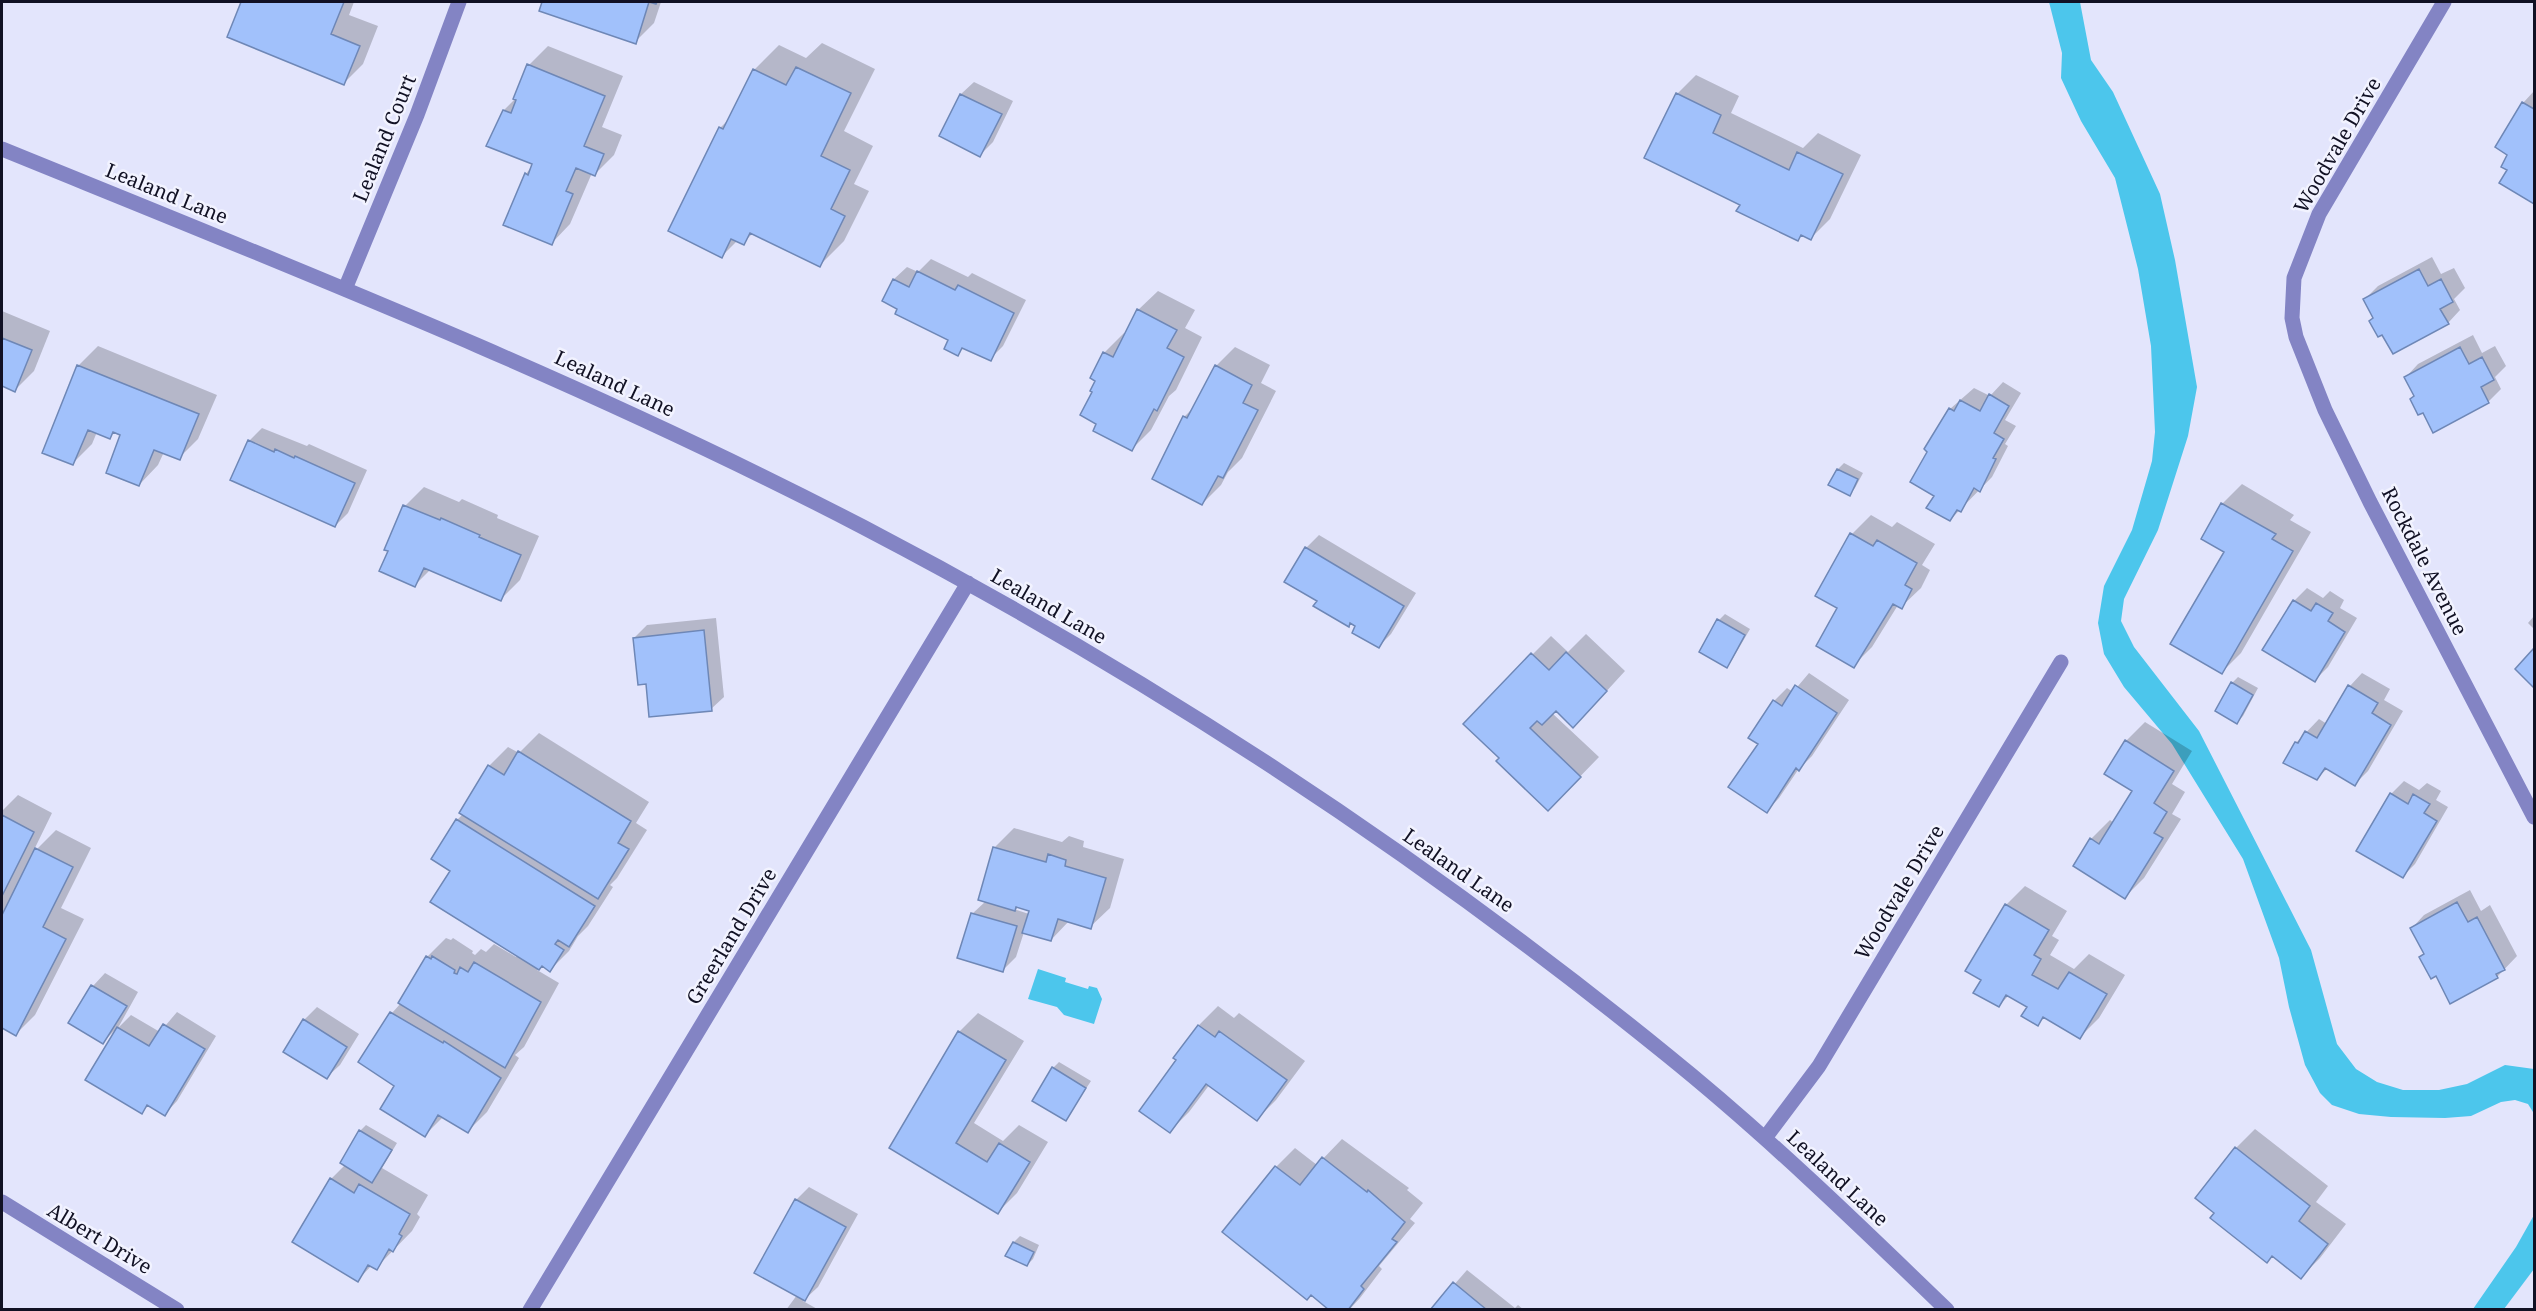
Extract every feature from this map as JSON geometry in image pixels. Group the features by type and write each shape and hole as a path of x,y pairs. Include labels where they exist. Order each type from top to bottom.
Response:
{"street":[{"name":"Lealand Court","path":"345,289 417,115 459,2"},
{"name":"Woodvale Drive","path":"2292,318 2294,278 2319,214 2444,2"},
{"name":"Lealand Lane","path":"2,149 494,351 651,423 843,517 968,583 1169,702 1337,810 1557,968 1668,1055 1765,1138 1947,1310"},
{"name":"Rockdale Avenue","path":"2292,318 2296,337 2335,430 2370,502 2535,817"},
{"name":"Greerland Drive","path":"531,1310 968,583"},
{"name":"Woodvale Drive","path":"1765,1138 1819,1066 2061,662"},
{"name":"Albert Drive","path":"2,1202 177,1310"}],"water":[{"path":"2049,2 2080,2 2091,60 2113,92 2160,194 2175,260 2197,387 2188,436 2158,530 2124,599 2121,621 2134,647 2199,731 2311,950 2337,1044 2356,1069 2377,1082 2403,1090 2439,1090 2467,1084 2505,1065 2534,1069 2534,1121 2533,1112 2528,1104 2515,1100 2501,1102 2471,1116 2391,1117 2359,1114 2332,1105 2320,1093 2305,1065 2289,1007 2279,958 2243,859 2172,744 2124,687 2104,654 2098,623 2104,586 2132,530 2152,461 2155,432 2151,346 2138,269 2115,178 2081,121 2061,78 2062,53"},
{"path":"1038,969 1066,978 1065,982 1088,989 1089,986 1097,988 1102,999 1094,1024 1064,1015 1057,1007 1028,999"},
{"path":"2534,1215 2534,1269 2504,1309 2473,1309 2516,1247"}],"building":[{"path":"241,2 344,2 331,34 360,46 344,85 227,37"},
{"path":"542,2 649,2 636,44 539,11"},
{"path":"527,64 605,96 584,146 604,154 595,176 576,168 566,191 573,194 552,245 503,225 525,173 528,175 532,164 486,146 503,110 511,113 516,100 513,99"},
{"path":"796,67 851,93 821,156 850,170 831,209 845,216 820,267 750,233 744,245 731,239 722,258 668,231 719,127 723,129 753,69 786,85"},
{"path":"1676,93 1721,115 1713,133 1789,170 1797,152 1843,174 1811,240 1801,235 1798,241 1736,211 1740,205 1644,158"},
{"path":"960,94 1002,114 980,157 939,136"},
{"path":"2522,102 2534,109 2534,204 2499,183 2507,170 2501,167 2507,155 2495,147"},
{"path":"2419,269 2428,286 2441,279 2453,302 2440,309 2449,324 2393,354 2382,335 2378,337 2369,321 2373,318 2363,299"},
{"path":"917,271 955,290 958,285 1014,313 991,361 962,348 958,356 944,349 948,340 895,314 897,309 882,301 893,279 909,287"},
{"path":"1137,309 1177,330 1167,348 1184,357 1157,411 1154,409 1132,451 1093,431 1096,424 1080,415 1092,392 1090,391 1095,381 1090,378 1103,352 1113,357"},
{"path":"2,338 32,350 15,392 2,386"},
{"path":"2460,347 2469,364 2482,357 2494,380 2481,387 2489,403 2433,433 2423,413 2418,415 2410,399 2414,396 2404,377"},
{"path":"77,365 199,414 180,460 154,450 139,486 106,473 120,435 113,432 110,439 88,430 73,465 42,453"},
{"path":"1215,365 1252,385 1243,403 1258,410 1223,478 1218,476 1202,505 1152,479 1183,416 1187,418"},
{"path":"1989,394 2009,406 1994,433 2004,439 1993,458 1996,459 1980,492 1974,488 1961,512 1957,510 1950,521 1926,508 1934,496 1910,482 1927,452 1924,449 1949,408 1954,411 1960,400 1980,411"},
{"path":"248,440 274,452 275,449 294,458 295,456 355,483 335,527 230,480"},
{"path":"1837,469 1858,479 1850,496 1828,485"},
{"path":"2221,503 2276,534 2272,539 2293,551 2222,674 2170,644 2224,552 2201,539"},
{"path":"403,505 440,520 441,518 521,555 501,601 424,568 415,587 379,571 388,551 384,550"},
{"path":"1850,533 1873,546 1877,540 1917,563 1905,585 1912,589 1902,609 1893,604 1854,668 1816,646 1837,608 1815,596"},
{"path":"1305,547 1404,606 1379,648 1352,633 1355,626 1350,623 1349,627 1313,606 1317,601 1284,582"},
{"path":"2293,600 2311,611 2316,603 2333,613 2328,621 2345,632 2315,682 2262,650"},
{"path":"1717,619 1745,635 1727,668 1699,652"},
{"path":"704,630 712,711 649,717 646,684 638,685 633,638"},
{"path":"2534,648 2534,688 2515,669"},
{"path":"1566,652 1607,691 1573,728 1556,711 1542,725 1537,721 1530,728 1581,777 1548,811 1496,761 1499,758 1463,724 1531,653 1549,670"},
{"path":"2231,682 2253,695 2237,724 2215,711"},
{"path":"1795,685 1837,713 1799,771 1796,768 1767,813 1728,787 1758,744 1748,738 1773,700 1782,706"},
{"path":"2348,685 2378,703 2372,713 2391,725 2355,786 2325,768 2317,780 2283,763 2295,742 2298,743 2305,731 2317,738"},
{"path":"2125,740 2174,771 2154,803 2167,812 2154,833 2163,838 2125,899 2073,866 2090,838 2099,844 2132,791 2104,774"},
{"path":"518,751 631,821 618,843 629,849 598,899 459,813 488,765 504,775"},
{"path":"2390,793 2408,804 2413,794 2430,804 2424,813 2437,821 2403,878 2356,851"},
{"path":"2,815 34,832 2,896"},
{"path":"456,819 595,906 569,947 558,940 555,944 564,950 550,972 542,966 539,970 430,902 450,871 431,859"},
{"path":"993,847 1046,862 1048,854 1066,860 1065,866 1106,878 1091,929 1058,919 1051,941 1022,933 1029,911 1016,907 1015,911 978,900"},
{"path":"35,848 73,867 43,927 66,939 16,1036 2,1028 2,915"},
{"path":"2457,902 2468,922 2477,917 2505,970 2496,974 2498,978 2450,1004 2436,976 2431,979 2419,957 2424,954 2410,928"},
{"path":"2005,904 2049,930 2034,955 2041,959 2032,975 2058,989 2069,972 2107,994 2080,1039 2043,1017 2038,1026 2021,1016 2027,1007 2006,995 1999,1007 1973,993 1981,980 1965,971"},
{"path":"971,913 1017,926 1003,972 957,958"},
{"path":"426,956 431,959 432,956 455,970 454,973 457,974 460,967 468,972 474,962 541,1002 505,1068 398,1003"},
{"path":"91,985 127,1006 103,1044 68,1023"},
{"path":"390,1012 443,1043 444,1041 501,1078 468,1133 438,1115 425,1137 380,1109 394,1086 358,1062"},
{"path":"303,1019 347,1047 327,1079 283,1052"},
{"path":"163,1024 205,1049 165,1116 147,1105 142,1114 85,1080 117,1027 149,1046"},
{"path":"1198,1025 1215,1037 1219,1031 1287,1080 1257,1121 1206,1084 1170,1133 1139,1111 1176,1060 1173,1058"},
{"path":"958,1031 1006,1060 956,1143 987,1162 999,1143 1030,1162 998,1214 889,1148"},
{"path":"1052,1067 1086,1088 1066,1121 1032,1101"},
{"path":"359,1130 392,1150 372,1183 340,1163"},
{"path":"2235,1147 2310,1206 2299,1221 2328,1244 2301,1279 2272,1256 2267,1263 2210,1218 2214,1213 2195,1198"},
{"path":"1322,1157 1367,1192 1368,1190 1405,1222 1392,1239 1397,1242 1361,1286 1364,1289 1348,1310 1329,1310 1311,1295 1307,1300 1222,1232 1275,1166 1300,1185"},
{"path":"330,1178 354,1193 359,1184 410,1214 399,1234 402,1236 393,1252 389,1249 377,1270 368,1265 358,1282 292,1242"},
{"path":"795,1199 846,1227 805,1301 754,1273"},
{"path":"1013,1242 1034,1252 1027,1266 1005,1256"},
{"path":"1453,1282 1487,1310 1430,1310"}]}
